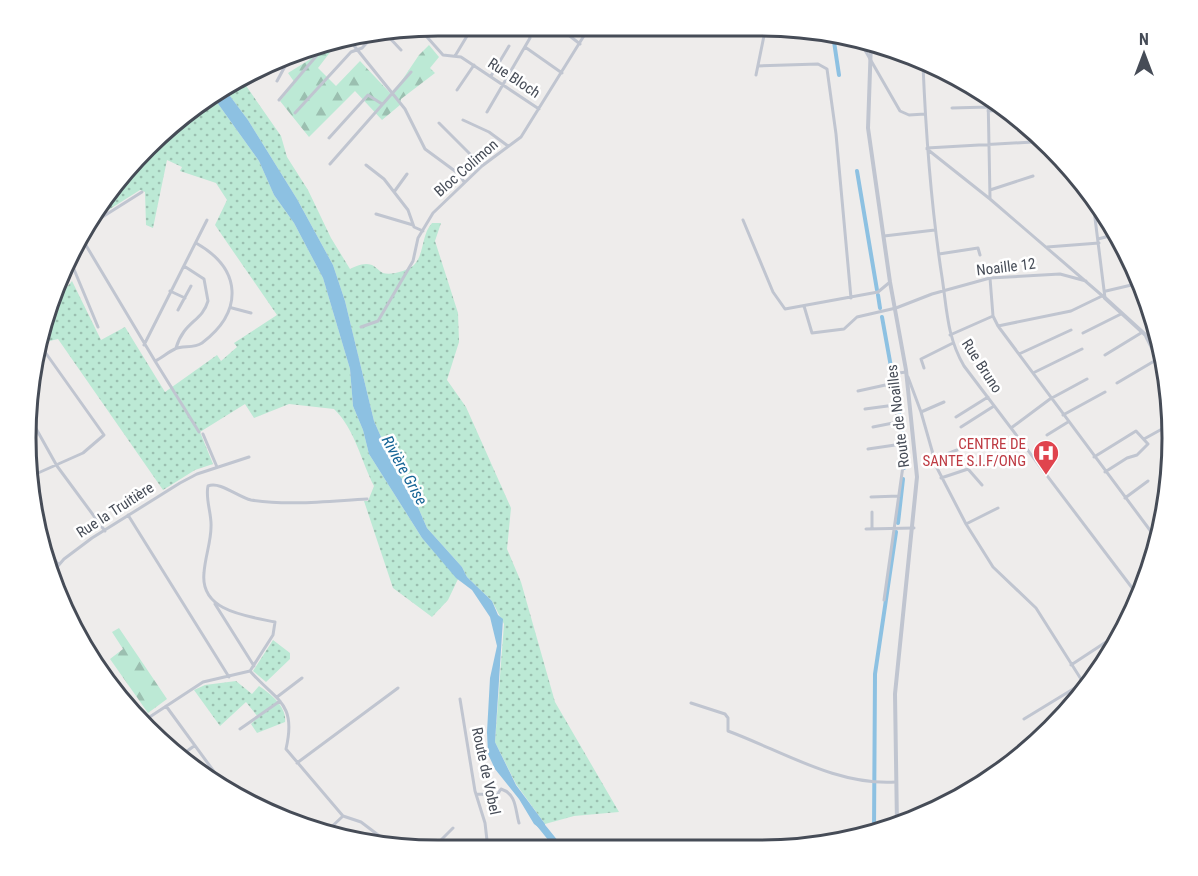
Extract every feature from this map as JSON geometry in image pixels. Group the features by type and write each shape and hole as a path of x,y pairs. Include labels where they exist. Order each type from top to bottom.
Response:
{"street":[{"name":"Rue Bloch","path":"427,36 443,55 455,56 474,65 540,109"},
{"path":"455,56 467,36"},
{"path":"487,112 530,36"},
{"path":"570,36 580,44"},
{"name":"Bloc Colimon","path":"362,327 378,321 413,261 423,231 433,213 455,195 482,166 522,137 584,36"},
{"path":"756,75 764,36"},
{"path":"390,39 400,50"},
{"path":"295,113 355,50 362,48 367,43"},
{"path":"353,46 405,109 425,149 459,174 465,182"},
{"path":"491,76 509,46"},
{"path":"525,47 562,73"},
{"path":"864,50 900,111 909,115 925,114"},
{"name":"Route de Noailles","path":"870,52 868,128 890,282 906,371 917,477 914,528 895,694 897,816"},
{"path":"279,100 317,55"},
{"path":"758,66 818,64 826,69 836,134 851,298"},
{"path":"457,90 474,65"},
{"path":"277,81 285,67"},
{"path":"330,164 411,72"},
{"name":"Rue Bruno","path":"925,72 927,149 935,230 953,344 964,366 1132,588"},
{"path":"329,138 368,95 382,104"},
{"path":"952,108 988,109 990,199"},
{"path":"463,120 489,132 508,147"},
{"path":"439,123 482,166"},
{"path":"927,149 989,147 1032,142"},
{"path":"927,149 1086,281 1149,339"},
{"path":"366,165 384,179 412,215 413,225"},
{"path":"394,192 407,174"},
{"path":"989,190 1033,176"},
{"path":"103,217 142,192"},
{"path":"376,214 413,225 423,231"},
{"path":"998,326 1071,311 1104,297 1106,291 1096,219"},
{"path":"144,345 207,220"},
{"path":"743,220 773,292 785,309 878,292 890,282"},
{"path":"884,236 935,230"},
{"path":"1045,247 1099,241 1108,237"},
{"path":"155,361 176,348 192,347 202,343 224,323 232,308 231,286 223,265 210,251 196,243"},
{"path":"86,245 144,345 201,433 217,468"},
{"path":"939,254 978,248 980,255"},
{"path":"176,348 186,326 200,317 208,302 204,279 183,266"},
{"path":"74,268 98,327"},
{"name":"Noaille 12","path":"804,306 812,333 844,329 857,317 896,308 990,278 1060,274 1086,281"},
{"path":"990,278 993,316 998,326 1050,399 1150,531"},
{"path":"1106,291 1131,285"},
{"path":"178,310 191,286"},
{"path":"170,291 184,298"},
{"path":"232,308 251,313"},
{"path":"1083,333 1121,314"},
{"path":"950,335 993,316"},
{"path":"1019,354 1071,330"},
{"path":"1105,355 1141,333"},
{"path":"1146,337 1152,350"},
{"path":"924,368 921,360 953,344"},
{"path":"1033,374 1082,349"},
{"path":"38,474 83,453 104,434 46,353"},
{"path":"1117,383 1154,361"},
{"path":"884,600 899,496 902,444 890,384 892,374 906,371 941,478 966,524 993,567 1036,608 1081,680"},
{"path":"1011,428 1050,399 1087,378"},
{"path":"858,391 890,384"},
{"path":"1063,415 1106,392"},
{"path":"956,417 988,397"},
{"path":"921,412 944,402"},
{"path":"865,409 895,405"},
{"path":"961,427 994,406"},
{"path":"873,427 898,422"},
{"path":"1047,435 1068,422"},
{"path":"36,429 57,466 105,531"},
{"path":"1144,438 1162,429"},
{"path":"1094,457 1136,431 1144,438 1148,444 1138,454 1105,472"},
{"path":"868,449 902,444"},
{"path":"934,459 957,450"},
{"name":"Rue la Truitière","path":"58,565 128,515 197,474 249,457"},
{"path":"941,478 968,469 982,485"},
{"path":"1125,498 1148,481"},
{"path":"254,666 205,588 203,575 211,529 208,486 216,485 253,500 319,502 367,499"},
{"path":"871,497 899,496"},
{"path":"966,524 998,508"},
{"path":"872,512 872,528"},
{"path":"128,515 229,677"},
{"path":"866,529 914,528"},
{"path":"55,561 58,565"},
{"path":"149,717 203,682 250,671 273,635 275,622 229,611 214,602"},
{"path":"1071,665 1106,642"},
{"path":"250,671 281,701 291,728 286,749 343,816 361,822 379,836"},
{"path":"277,697 302,678"},
{"path":"297,763 398,687"},
{"path":"1023,719 1075,688"},
{"name":"Route de Vobel","path":"460,699 476,794 485,823 487,840"},
{"path":"240,729 281,701"},
{"path":"691,703 724,714 728,720 728,731 815,768 871,783 896,782"},
{"path":"166,706 213,770"},
{"path":"187,751 194,746"},
{"path":"476,794 497,795 501,789 506,791 514,800 519,823"},
{"path":"333,826 343,816"},
{"path":"441,840 453,828"}],"green space":[{"path":"429,45 439,57 430,68 435,73 401,99 400,105 382,120 355,91 309,137 280,101 295,83 288,73 313,56 331,51 318,68 336,86 360,61 392,95 419,55"},
{"path":"246,85 281,136 287,157 308,190 331,238 350,269 366,264 386,274 408,269 417,260 426,233 432,223 441,223 435,241 458,313 459,342 447,380 466,407 511,508 507,549 521,582 555,702 619,812 574,816 545,824 516,784 495,742 504,624 492,601 467,577 462,567 427,528 411,491 396,471 374,421 345,301 333,265 297,199 248,120 229,95"},
{"path":"217,103 259,161 274,195 294,223 323,278 350,369 353,406 363,430 369,454 422,538 458,579 448,600 432,617 393,588 364,501 368,501 374,486 347,426 334,409 289,404 254,418 245,404 200,432 213,464 195,470 163,490 58,339 48,341 57,309 65,290 72,281 101,340 125,327 165,392 217,355 221,361 237,347 234,343 277,315 215,225 227,200 216,183 180,171 182,167 167,160 153,228 146,225 145,192 140,190 107,211 119,193 154,154 193,119"},
{"path":"119,628 167,699 148,713 110,659 123,649 112,632"},
{"path":"273,640 290,653 290,659 266,682 253,671"},
{"path":"236,681 252,694 259,686 268,693 281,706 285,722 257,733 251,724 258,717 246,702 220,726 194,690 205,685"}],"water":[{"path":"229,95 248,120 297,199 333,265 345,301 374,421 396,471 411,491 427,528 462,567 467,577 492,601 498,615 503,619 495,742 516,785 545,824 545,832 534,824 519,799 495,769 488,754 490,678 497,646 490,617 472,590 456,578 422,538 369,454 363,430 353,406 350,369 323,278 294,223 274,195 259,161 217,103"}],"waterway":[{"path":"834,43 839,75"},
{"path":"857,171 877,290"},
{"path":"878,295 880,308"},
{"path":"882,317 891,367"},
{"path":"893,377 902,429 904,468"},
{"path":"898,523 903,479"},
{"path":"874,823 875,674 896,532"},
{"name":"Rivière Grise","path":"539,823 553,840"}],"place":[{"name":"CENTRE DE SANTE S.I.F/ONG","path":"1046,476"}]}
